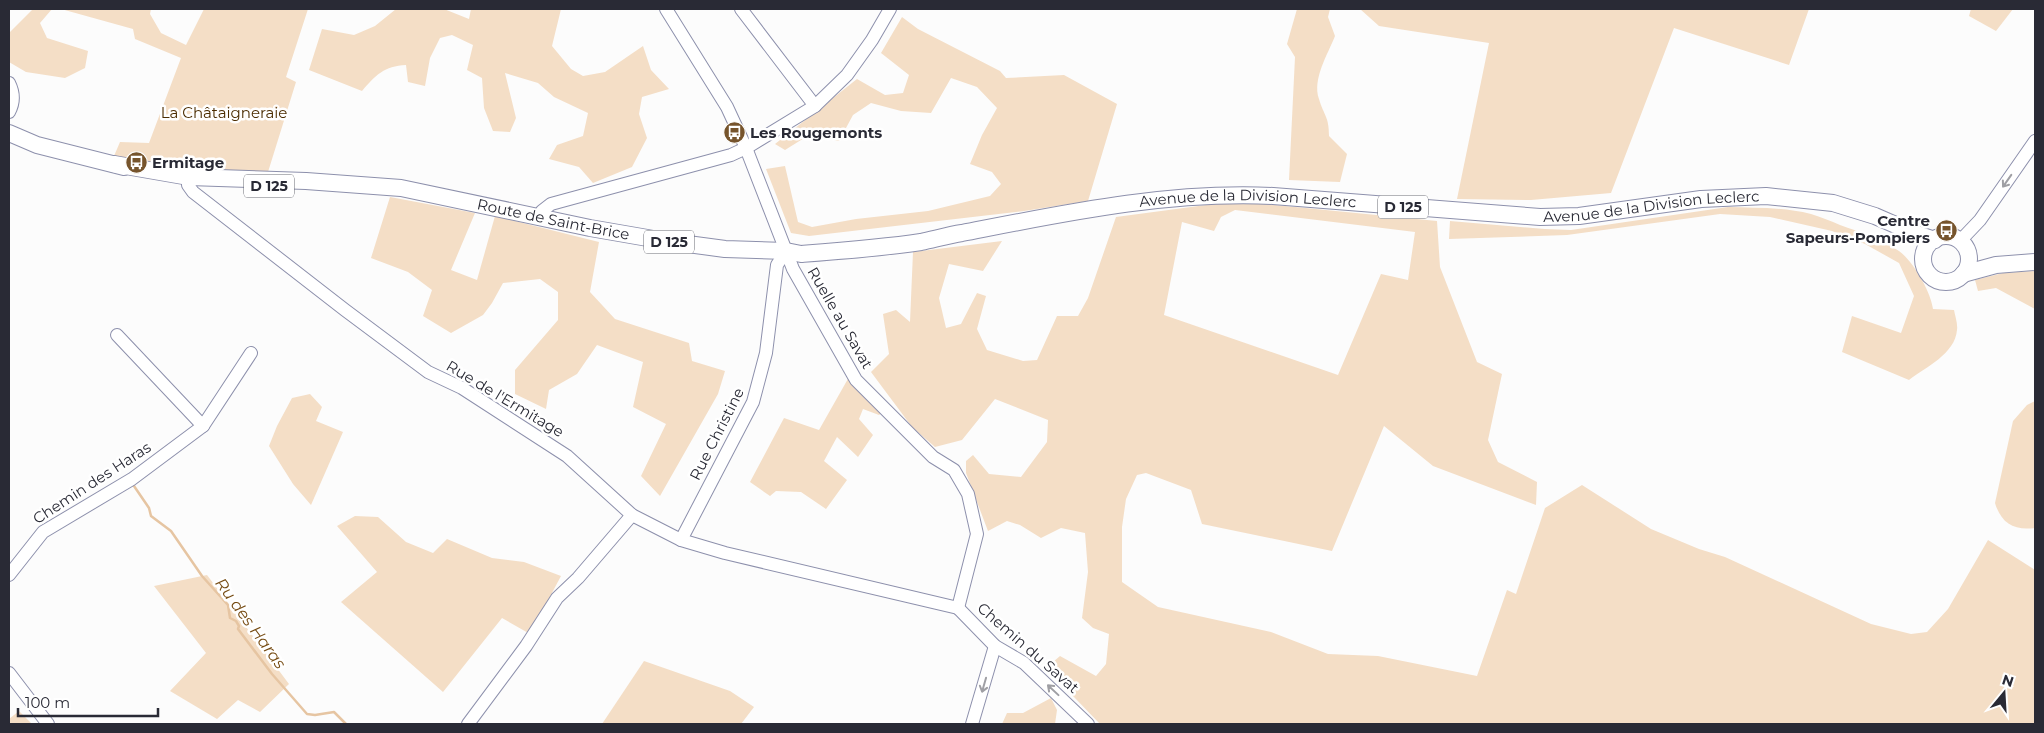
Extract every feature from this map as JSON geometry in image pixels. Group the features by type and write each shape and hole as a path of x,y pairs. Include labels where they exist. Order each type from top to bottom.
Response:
{"main road":[{"name":"Route de Saint-Brice","path":"11,131 30,142 168,180 197,184 351,184 401,188 546,219 665,241 718,248 786,251"},
{"name":"Route de Saint-Brice","path":"11,131 58,149"},
{"name":"Avenue de la Division Leclerc","path":"786,251 800,248 962,233 1143,201 1210,195 1273,196 1540,217 1579,216 1680,201 1766,196 1833,203 1875,216 1935,240"},
{"name":"Avenue de la Division Leclerc","path":"1805,200 1900,237 1910,242 1924,254"},
{"path":"2035,254 2016,254 1986,258 1976,256 1963,244 1950,237 1935,240 1924,254 1925,267 1928,272 1937,280 1949,282 1963,274 1996,265 2035,262"},
{"path":"1963,244 1969,258 1968,265 1963,274"}],"street":[{"name":"Ruelle au Savat","path":"666,9 727,107 746,148 798,278 856,380 895,417"},
{"path":"741,9 815,106"},
{"path":"546,219 559,206 569,200 731,155 746,148 815,106 847,75 872,40 890,9"},
{"path":"9,83 12,90 12,106 9,112"},
{"path":"1963,244 2035,141"},
{"name":"Rue de l'Ermitage","path":"197,184 345,310 428,372 462,388 567,456 632,515 680,540 725,553 958,608"},
{"name":"Rue Christine","path":"680,540 753,402 766,353 777,265 786,251"},
{"path":"117,335 203,426"},
{"name":"Chemin des Haras","path":"9,575 43,532 132,479 203,426 251,353"},
{"name":"Chemin du Savat","path":"895,417 933,457 954,470 968,494 978,534 958,608 996,646 1024,664 1088,724"},
{"path":"468,724 557,598 578,578 632,515"},
{"path":"972,724 996,646"},
{"path":"9,673 48,724"},
{"path":"20,688 26,706 36,724"}],"green space":[{"path":"33,9 52,9 40,23 47,38 88,51 85,68 65,78 26,72 9,62 9,33"},
{"name":"La Châtaigneraie","path":"61,9 151,9 150,14 161,33 186,45 204,9 308,9 286,77 296,82 268,172 203,172 114,156 120,142 149,143 181,58 135,39 133,29"},
{"path":"396,9 444,9 469,19 471,9 561,9 552,46 571,69 583,76 605,72 643,46 651,70 669,89 642,97 639,114 647,138 632,167 593,183 579,167 549,159 557,145 583,136 588,113 554,97 538,83 505,73 516,118 510,132 493,131 484,108 482,78 467,70 473,45 452,35 440,38 430,58 425,86 408,82 406,65 386,69 362,91 309,70 322,29 354,35 375,26"},
{"path":"1297,9 1330,9 1328,17 1335,36 1319,75 1317,91 1327,120 1329,136 1347,154 1340,182 1289,180 1295,57 1287,44"},
{"path":"1360,9 1809,9 1789,65 1674,28 1611,193 1531,200 1457,199 1489,43 1379,26"},
{"path":"1971,9 2013,9 1996,31 1969,16"},
{"path":"902,17 918,29 1000,71 1006,78 1064,75 1117,104 1088,201 1024,211 809,236 791,233 766,169 785,166 798,222 812,227 856,219 928,211 990,196 1001,184 992,172 970,164 982,135 997,108 977,87 951,78 931,113 901,111 871,103 853,115 839,141 809,135 785,150 775,144 857,79 885,95 903,93 909,75 881,53"},
{"path":"390,197 475,213 451,270 477,280 495,216 599,242 590,292 615,319 689,343 692,361 725,371 718,394 660,496 641,476 666,424 633,407 643,362 597,345 577,374 549,390 546,409 515,394 515,370 558,320 558,292 540,279 503,283 483,315 451,333 423,316 432,290 408,272 371,258"},
{"path":"1236,201 1437,221 1440,267 1477,362 1502,374 1488,440 1498,462 1537,482 1536,505 1433,466 1384,426 1332,551 1202,524 1191,490 1146,473 1137,475 1126,499 1122,527 1122,582 1158,607 1271,632 1328,654 1378,656 1477,676 1507,590 1516,594 1545,508 1582,485 1651,529 1699,549 1725,557 1871,624 1911,634 1927,632 1948,609 1988,540 2035,570 2035,724 1100,724 1046,668 1060,656 1096,676 1106,664 1109,634 1093,628 1082,618 1088,572 1085,533 1061,528 1041,538 1020,525 1007,521 988,531 966,473 966,461 973,455 989,474 1021,477 1047,442 1048,420 995,399 962,440 935,447 912,427 871,372 889,354 883,314 896,310 910,322 913,252 1002,241 983,271 949,264 939,298 946,328 961,324 977,293 986,296 977,329 987,350 1023,361 1037,360 1057,316 1078,316 1088,298 1116,217","holes":["1235,210 1415,232 1408,280 1381,274 1338,375 1164,315 1182,222 1214,231 1221,217"]},
{"path":"1728,207 1780,209 1811,214 1870,236 1899,251 1910,262 1920,277 1929,294 1933,309 1954,310 1957,328 1955,339 1951,346 1939,359 1909,380 1842,352 1852,316 1901,333 1914,296 1899,263 1865,244 1832,231 1770,217 1720,214 1567,235 1449,239 1450,221 1571,230"},
{"path":"2035,271 2035,309 1996,288 1978,291 1975,280 2003,273"},
{"path":"849,377 883,412 879,415 863,409 859,419 873,435 858,457 837,437 824,461 847,480 826,509 801,492 776,491 770,496 750,482 784,418 819,430"},
{"path":"310,394 322,407 316,421 343,432 311,505 293,484 269,446 292,398"},
{"path":"2035,401 2035,528 2027,529 2009,524 2001,516 1995,503 2013,421 2027,405"},
{"path":"355,516 378,517 406,542 433,553 447,539 492,558 524,562 561,576 530,634 502,618 443,692 341,602 377,572 337,526"},
{"path":"207,575 289,684 260,712 238,700 217,719 170,691 206,653 154,586"},
{"path":"644,661 730,691 754,707 741,724 602,724"},
{"path":"1051,698 1057,710 1055,724 1002,724 1007,713 1023,713"},
{"path":"19,711 32,724 9,724 9,719"}],"waterway":[{"name":"Ru des Haras","path":"134,486 149,508 151,516 171,531 202,576 228,605 230,618 236,621 239,626 238,629 272,674 307,714 315,715 334,712 346,724"}],"place":[{"name":"Les Rougemonts","path":"734,133"},
{"name":"Ermitage","path":"136,163"},
{"name":"Centre Sapeurs-Pompiers","path":"1946,230"}]}
